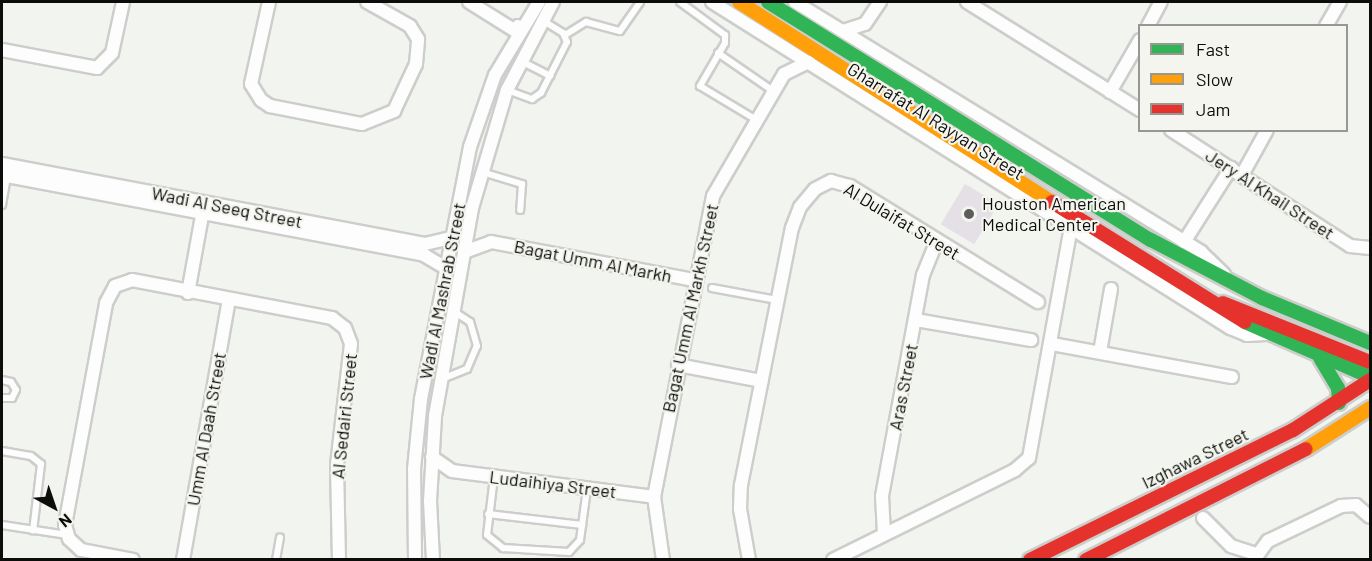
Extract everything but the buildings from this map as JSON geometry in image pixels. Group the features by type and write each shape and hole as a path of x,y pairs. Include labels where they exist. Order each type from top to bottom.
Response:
{"main road":[{"name":"Gharrafat Al Rayyan Street","path":"739,2 980,154 1200,298 1266,334 1371,379"},
{"name":"Gharrafat Al Rayyan Street","path":"768,2 1151,240 1227,281 1368,341"},
{"path":"801,22 838,28"},
{"path":"889,60 904,86"},
{"path":"962,159 980,154"},
{"path":"1200,298 1240,308 1371,362"},
{"path":"1320,358 1338,388 1339,403"},
{"name":"Izghawa Street","path":"1030,560 1293,430 1339,403 1371,379"},
{"path":"1158,524 1190,495 1307,436 1371,393"},
{"path":"1091,558 1293,457 1351,423 1371,408"},
{"path":"1351,423 1371,418"}],"street":[{"path":"2,50 97,68 112,53 123,2"},
{"path":"269,2 251,84 261,100 270,106 362,124 394,111 416,64 418,39 410,26 367,2"},
{"path":"469,2 517,32"},
{"path":"488,14 495,2"},
{"name":"Wadi Al Mashrab Street","path":"415,560 419,417 452,238 477,123 532,2"},
{"name":"Wadi Al Mashrab Street","path":"517,32 539,2"},
{"name":"Wadi Al Mashrab Street","path":"433,560 430,483 432,457 453,311 480,172 507,90 523,55 553,2"},
{"name":"Wadi Al Mashrab Street","path":"523,55 561,2"},
{"name":"Gharrafat Al Rayyan Street","path":"712,2 1236,331 1266,334"},
{"name":"Gharrafat Al Rayyan Street","path":"795,2 1184,242 1214,262 1227,281"},
{"path":"838,28 858,28 870,18 879,2"},
{"path":"967,2 981,5 1138,109"},
{"path":"1149,24 1161,2"},
{"path":"1327,24 1340,2"},
{"path":"870,18 874,50"},
{"path":"1110,92 1138,43"},
{"path":"781,44 784,74 809,62"},
{"name":"Bagat Umm Al Markh Street","path":"663,560 654,497 678,365 713,196 755,119 784,74"},
{"name":"Jery Al Khail Street","path":"1174,132 1350,246 1371,248"},
{"path":"1242,176 1266,132"},
{"path":"1184,242 1231,168"},
{"name":"Wadi Al Seeq Street","path":"3,172 203,208 425,244 452,238"},
{"name":"Al Dulaifat Street","path":"749,560 740,496 795,218 807,197 822,184 850,186 1038,302"},
{"path":"188,293 203,208"},
{"name":"Wadi Al Seeq Street","path":"203,208 424,255 446,268"},
{"name":"Bagat Umm Al Markh","path":"470,220 491,242"},
{"path":"833,560 1025,463 1034,446 1069,255 1071,228"},
{"name":"Aras Street","path":"884,534 882,496 926,263 937,241"},
{"path":"1069,255 1090,241"},
{"name":"Bagat Umm Al Markh","path":"464,252 491,242 695,280"},
{"name":"Al Sedairi Street","path":"67,536 65,522 109,294 132,280 188,293 332,318 349,335 337,465 339,560"},
{"path":"1100,352 1111,289"},
{"name":"Umm Al Daah Street","path":"183,560 229,299"},
{"path":"916,320 1031,340"},
{"path":"1052,344 1232,377"},
{"path":"678,365 761,381"},
{"name":"Ludaihiya Street","path":"432,457 452,471 654,497"},
{"path":"430,483 452,471"},
{"path":"1203,518 1231,546 1255,556 1268,541 1341,506 1356,506 1371,517"},
{"path":"67,536 81,550 126,559"}],"lane":[{"path":"566,35 586,21 620,31 640,2"},
{"path":"680,2 721,27 725,39 700,86 755,119"},
{"path":"547,23 566,35"},
{"path":"507,90 536,98 566,45 566,35"},
{"path":"718,53 773,91"},
{"path":"523,55 550,76"},
{"path":"2,205 3,172"},
{"path":"480,172 522,184 520,210"},
{"path":"712,288 777,300"},
{"path":"442,379 462,374 476,353 473,328 453,311"},
{"path":"2,380 11,382 16,390 12,398 2,398"},
{"path":"2,451 31,456 41,464 33,531"},
{"path":"494,477 486,530 491,543 536,552 569,552 577,545 587,488"},
{"path":"489,514 582,525"},
{"path":"2,525 67,536"},
{"path":"276,560 280,537"}],"traffic: fast":[{"path":"768,2 1151,240 1262,298 1370,343"},
{"path":"1245,322 1370,377"},
{"path":"1320,358 1338,388 1339,403"}],"traffic: slow":[{"path":"739,2 1052,202"},
{"path":"1306,449 1370,408"}],"traffic: jam":[{"path":"1052,202 1245,322"},
{"path":"1223,303 1370,362"},
{"path":"1030,560 1293,430 1370,380"},
{"path":"1086,560 1306,449"}],"place":[{"name":"Houston American Medical Center","path":"969,214"}]}
